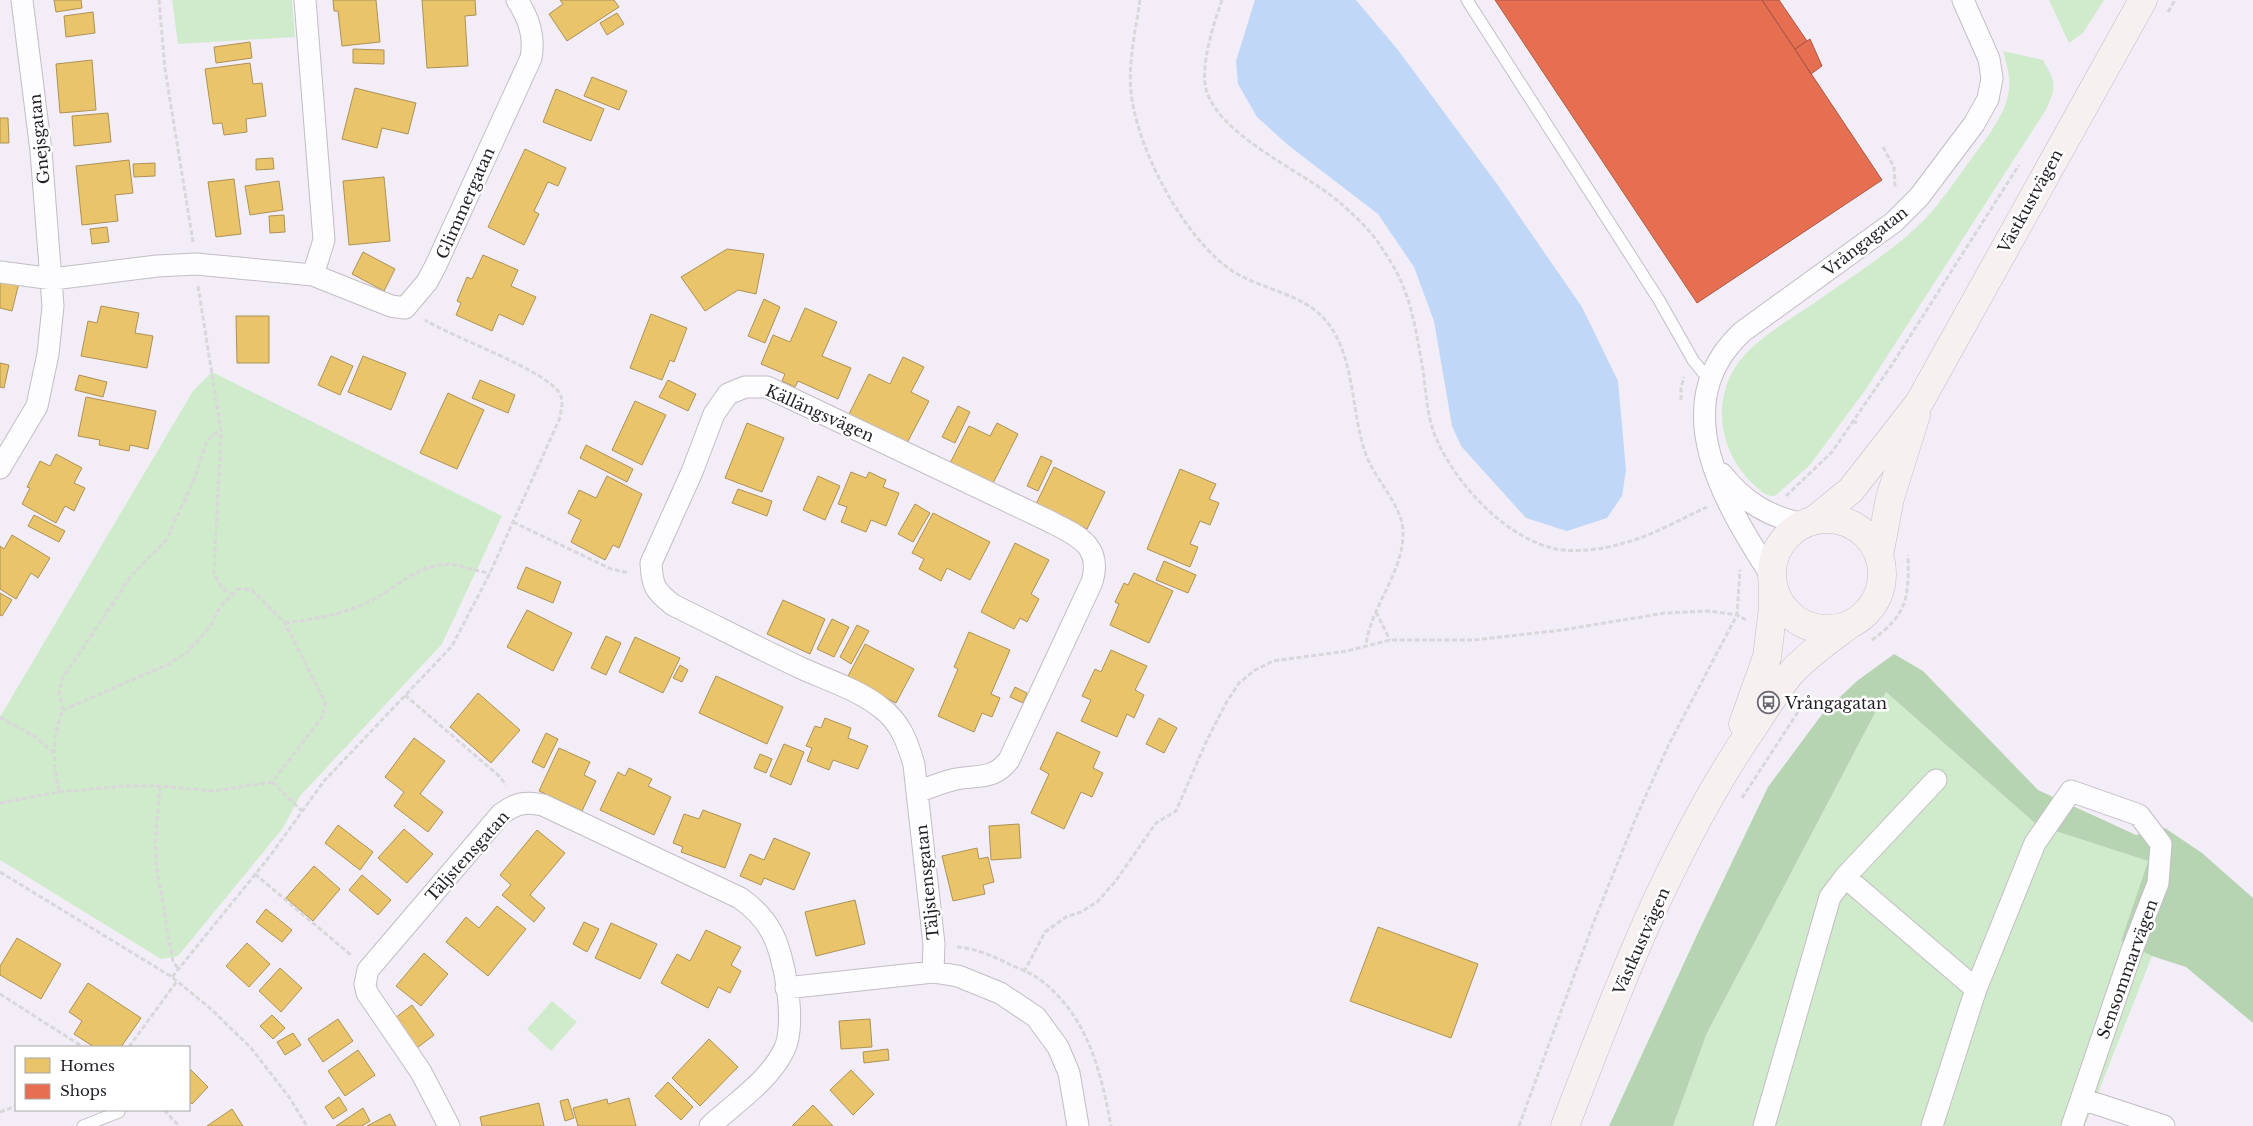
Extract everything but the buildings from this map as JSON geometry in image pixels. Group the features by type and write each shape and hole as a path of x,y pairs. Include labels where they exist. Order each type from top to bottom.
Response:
{"street":[{"name":"Gnejsgatan","path":"0,468 36,406 43,382 53,306 41,151 22,0"},
{"path":"305,0 324,240 313,275"},
{"name":"Glimmergatan","path":"405,308 415,299 436,266 531,58 534,43 531,28 517,0"},
{"name":"Vrångagatan","path":"1772,582 1720,488 1706,439 1703,417 1704,401 1709,380 1727,348 1742,332 1894,222 1919,197 1974,124 1988,99 1992,78 1989,59 1963,0"},
{"name":"Västkustvägen","path":"1730,761 1767,658 1774,560 1781,543 1796,529 1809,522 1851,490 1920,403 2143,0"},
{"path":"0,272 52,279 157,266 196,264 313,275 374,301 405,308"},
{"name":"Källängsvägen","path":"652,579 651,563 692,472 714,414 728,394 745,386 767,387 1081,538 1092,552 1096,570 1079,613 1009,760 1002,769 991,775 956,779 918,792"},
{"name":"Västkustvägen","path":"1564,1126 1636,950 1700,816 1730,761 1791,674 1810,654 1866,614 1878,597 1882,577 1879,556 1890,498 1920,403"},
{"name":"Vrångagatan","path":"1713,462 1740,494 1755,507 1771,515 1809,522"},
{"name":"Västkustvägen","path":"1809,522 1834,520 1852,526 1869,538 1879,556"},
{"path":"652,579 658,593 674,605 799,667 858,693 881,707 895,721 907,742 918,792"},
{"name":"Västkustvägen","path":"1772,582 1780,603 1799,622 1818,629 1839,628 1849,625"},
{"path":"1764,1126 1830,897 1845,877 1936,780"},
{"name":"Sensommarvägen","path":"1976,989 2035,843 2071,791 2139,815 2161,844 2158,883 2132,950 2072,1126"},
{"name":"Täljstensgatan","path":"918,792 934,944 933,972"},
{"name":"Täljstensgatan","path":"368,970 501,814 520,803 543,804 752,906 772,933 778,948 790,1020 785,1048 770,1071 710,1126"},
{"path":"1845,877 1976,989 1932,1126"},
{"path":"368,970 365,984 367,993 421,1072 449,1126"},
{"path":"786,988 933,972 958,976 1000,993 1036,1017 1058,1047 1069,1073 1078,1126"},
{"path":"2082,1099 2164,1126"}],"lane":[{"path":"1467,0 1659,300 1693,360 1709,380"},
{"path":"83,1126 119,1112"}],"path":[{"path":"159,0 165,69 221,431 214,574 221,587 231,594"},
{"path":"1140,0 1131,65 1131,90 1136,119 1149,153 1168,192 1193,232 1212,254 1232,271 1259,286 1302,302 1314,310 1326,321 1340,344 1366,453 1375,475 1395,504 1403,528 1400,558 1368,631 1366,645"},
{"path":"1222,0 1205,70 1205,85 1210,100 1218,114 1243,136 1338,201 1378,242 1403,286 1417,336 1430,415 1436,438 1464,485 1497,518 1518,534 1562,549 1576,550 1625,543 1708,507"},
{"path":"1771,515 1779,503 1832,452 1893,363 2023,158"},
{"path":"172,977 255,874 324,781 452,646 490,573 559,420 562,406 560,394 553,385 535,374 430,323 405,308"},
{"path":"1853,421 1857,423"},
{"path":"59,792 53,753 56,725 63,710 59,694 62,679 131,576 167,539 195,477 207,441 214,434 221,431"},
{"path":"513,522 611,569 652,579"},
{"path":"1519,1126 1593,924 1635,820 1668,746 1737,615 1740,568 1736,557 1751,543"},
{"path":"285,624 341,612 373,600 412,573 430,566 452,564 472,571 490,573"},
{"path":"0,803 59,792 160,786 214,791 272,782 323,716 325,703 300,648 285,624 252,590 238,589 220,607 211,625 182,655 169,664 63,710"},
{"path":"1376,611 1390,640"},
{"path":"1024,972 1045,932 1066,917 1081,912 1097,902 1115,882 1156,823 1176,811 1206,742 1226,703 1239,683 1255,670 1273,661 1347,651 1390,640 1474,640 1562,630 1665,613 1709,611 1737,615 1770,632"},
{"path":"405,696 499,776 520,803"},
{"path":"0,717 34,736 53,753"},
{"path":"272,782 302,811"},
{"path":"160,786 155,843 173,962 178,968"},
{"path":"0,872 172,977 211,1009 251,1048 307,1126"},
{"path":"255,874 368,970"},
{"path":"129,1046 177,981"},
{"path":"0,994 81,1046"},
{"path":"0,1112 15,1106"},
{"path":"165,1111 179,1126"}],"green space":[{"path":"172,0 292,0 295,37 178,44"},
{"path":"2049,0 2104,0 2083,33 2069,43"},
{"path":"2003,51 2043,60 2053,83 2047,108 1866,389 1810,465 1775,496 1766,494 1741,471 1732,456 1726,440 1722,423 1722,406 1725,389 1732,373 1742,358 1759,341 1888,251 1914,230 1932,211 1985,140 2003,110 2009,88 2009,74"},
{"path":"212,372 502,516 442,644 300,796 283,828 178,956 161,959 0,860 0,717 193,391"},
{"path":"1894,654 1923,671 2038,790 2136,835 2165,828 2202,853 2253,898 2253,1023 2186,967 2152,956 2121,941 2148,861 2037,825 1886,692 1707,1033 1673,1126 1609,1126 1768,787 1823,713 1857,681"},
{"path":"1886,692 2037,825 2148,861 2121,941 2152,956 2085,1126 1673,1126 1707,1033"},
{"path":"552,1001 577,1022 551,1051 527,1029"}],"water":[{"path":"1255,0 1356,0 1398,50 1497,184 1582,307 1618,381 1626,470 1622,496 1607,518 1567,531 1526,518 1461,446 1452,426 1434,321 1414,267 1378,214 1288,145 1257,117 1238,84 1236,61"}],"place":[{"name":"Vrångagatan","path":"1769,703"}]}
